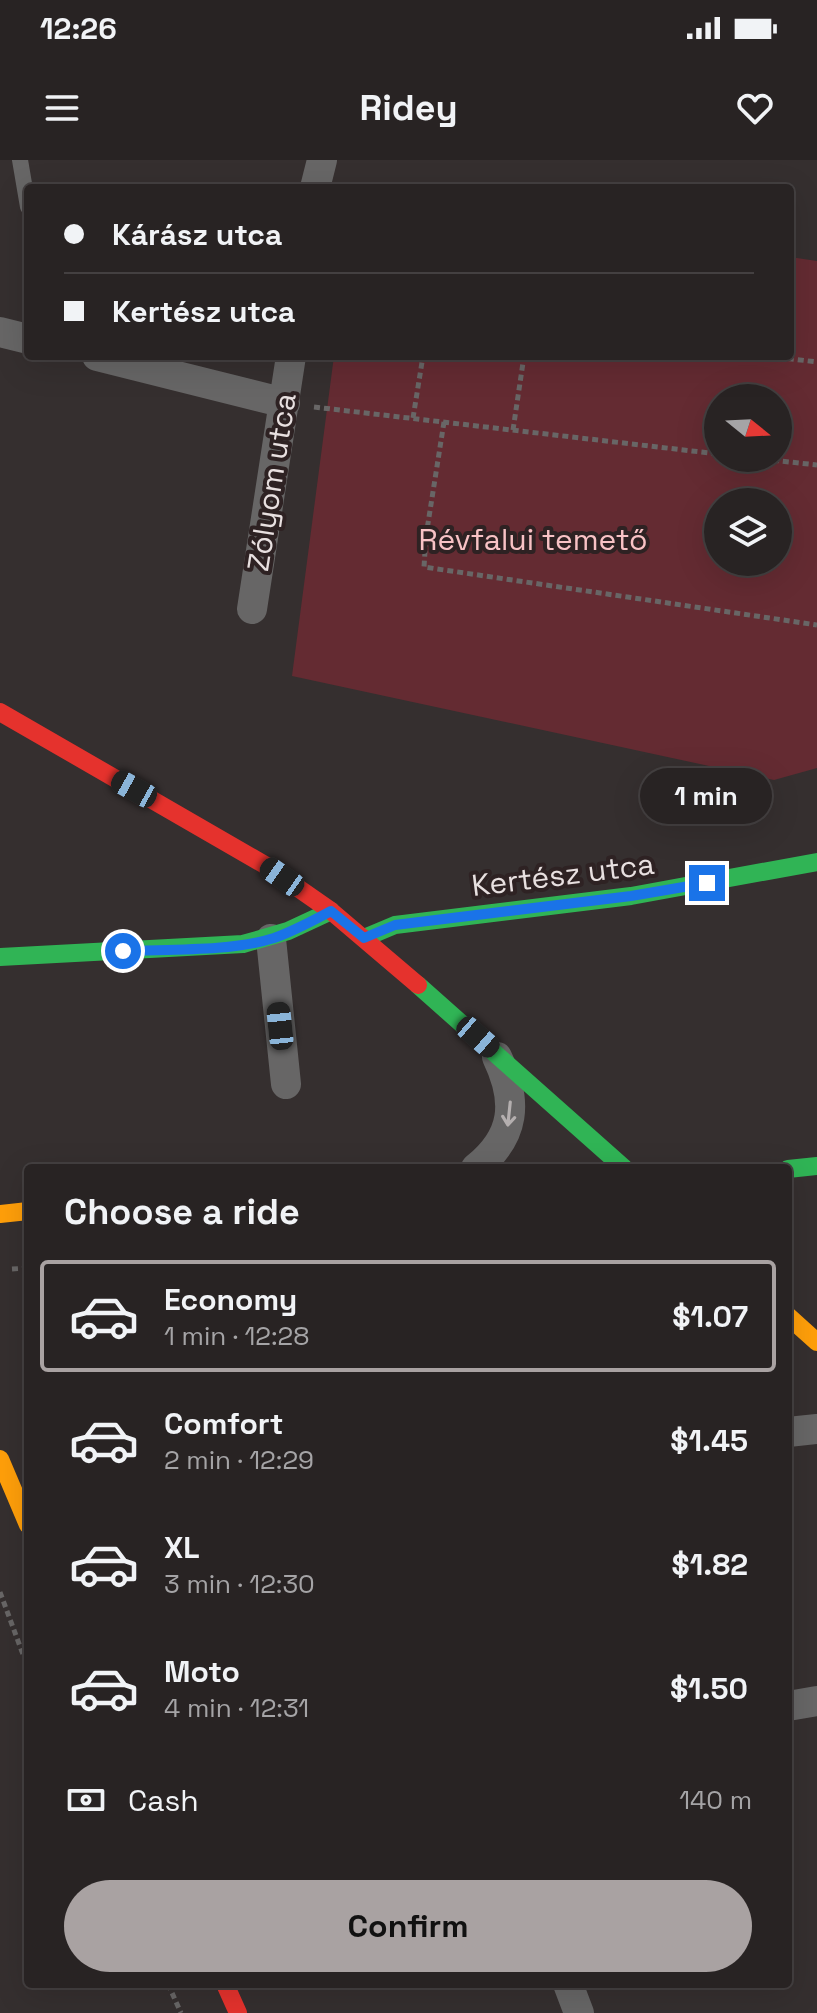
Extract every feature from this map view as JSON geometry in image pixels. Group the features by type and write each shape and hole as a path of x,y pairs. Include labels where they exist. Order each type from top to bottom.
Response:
{"street":[{"path":"316,184 322,160"},
{"path":"0,332 24,338"},
{"path":"113,360 285,403"},
{"name":"Zólyom utca","path":"252,609 290,360"},
{"path":"0,712 265,865 331,911 620,1164"},
{"name":"Kertész utca","path":"364,938 395,925 631,896 817,862"},
{"path":"0,957 215,947 271,939 331,911"},
{"path":"271,939 286,1084"},
{"path":"480,1164 495,1151 503,1138 511,1111 506,1081 494,1052"},
{"path":"792,1169 817,1168"},
{"path":"792,1180 817,1168"},
{"path":"0,1214 24,1211"},
{"path":"792,1320 817,1342"},
{"path":"792,1432 817,1429"},
{"path":"0,1459 24,1516"},
{"path":"792,1705 817,1701"},
{"path":"227,1988 238,2013"},
{"path":"570,1988 579,2013"}],"lane":[{"path":"20,160 24,184"}],"path":[{"path":"794,359 817,362"},
{"path":"413,418 422,360"},
{"path":"513,430 523,360"},
{"path":"285,403 704,452"},
{"path":"444,422 424,567 817,625"},
{"path":"792,462 817,465"},
{"path":"12,1269 24,1268"},
{"path":"0,1592 24,1657"},
{"path":"170,1988 181,2013"}],"green space":[{"name":"Révfalui temető","path":"794,258 817,261 817,768 774,780 292,676 333,360 794,360"}],"traffic: fast":[{"path":"364,938 395,925 631,896 817,862"},
{"path":"0,957 243,944 288,931 331,911"},
{"path":"418,985 619,1164"},
{"path":"792,1169 817,1166"}],"traffic: slow":[{"path":"0,1214 24,1211"},
{"path":"792,1320 817,1342"},
{"path":"0,1459 24,1516"}],"traffic: jam":[{"path":"0,712 265,865 331,911 418,985"},
{"path":"227,1988 238,2013"}],"route":[{"path":"123,951 215,947 271,939 331,911 364,938 395,925 429,919 631,896 707,883"}]}
